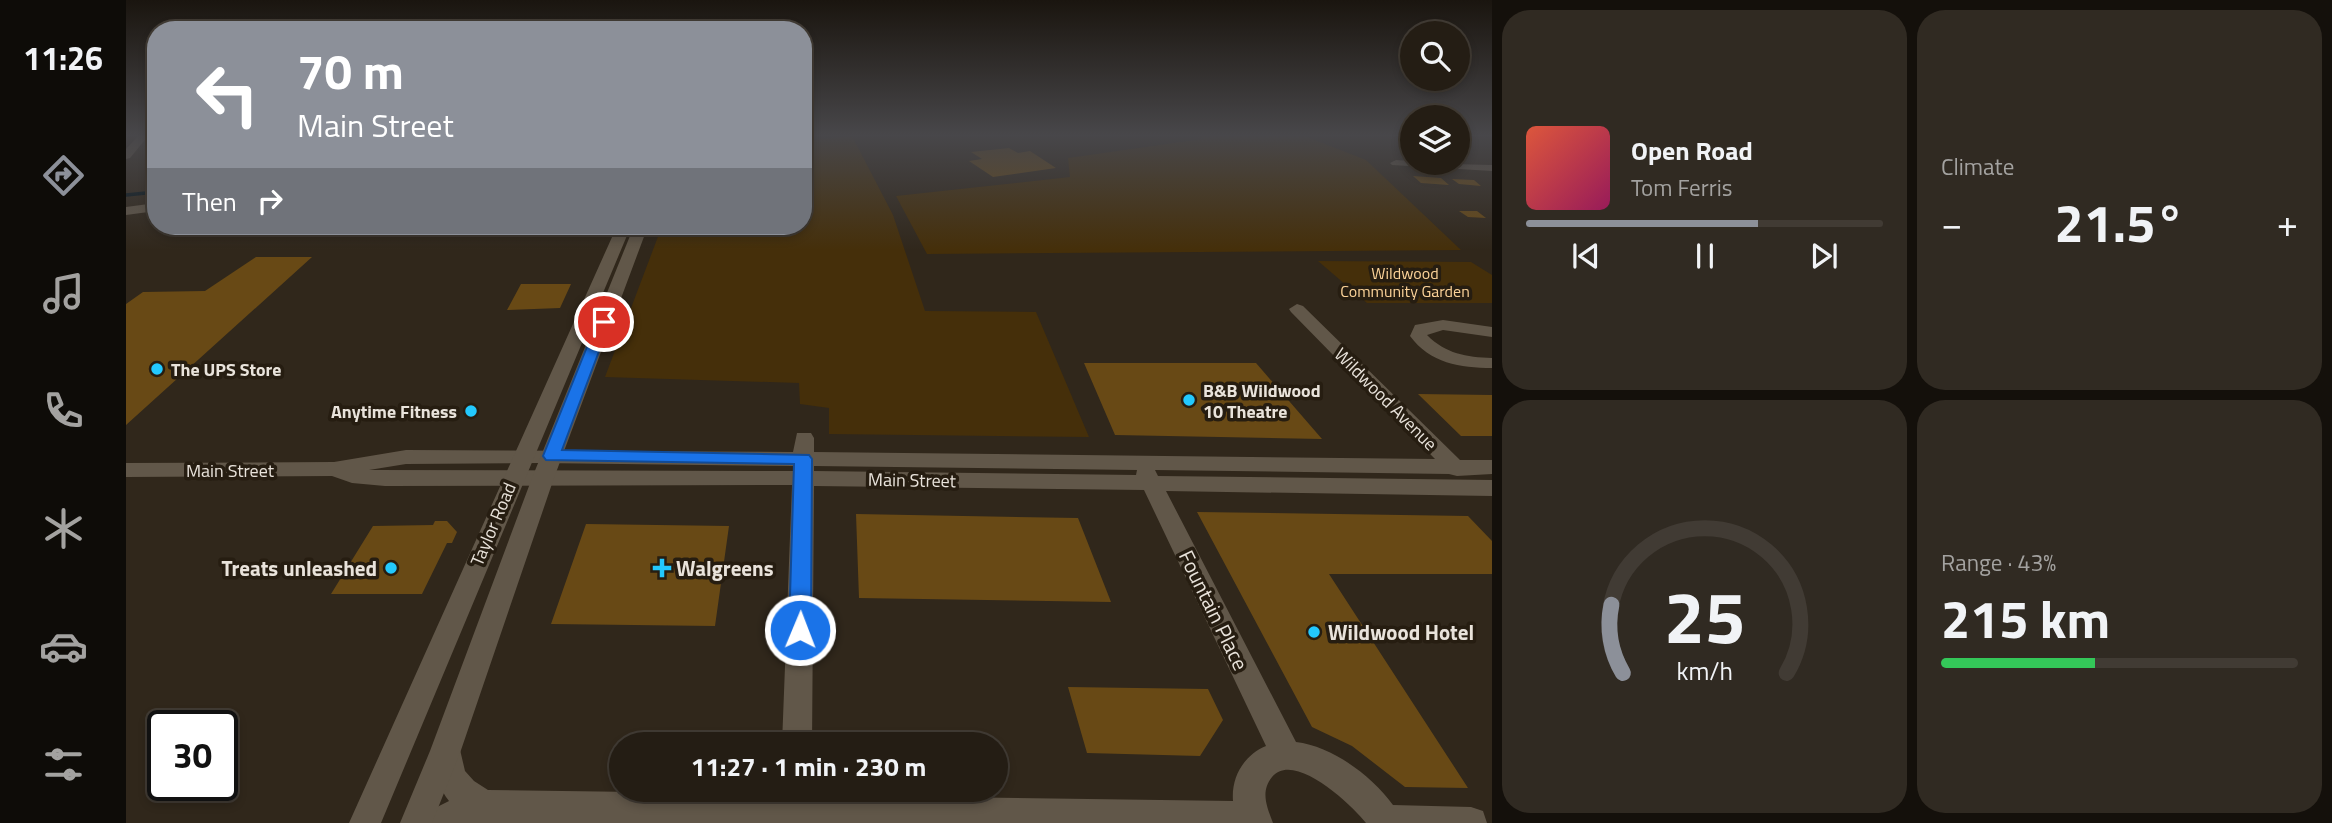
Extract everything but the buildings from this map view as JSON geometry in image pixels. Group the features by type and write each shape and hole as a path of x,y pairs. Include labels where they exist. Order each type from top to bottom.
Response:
{"street":[{"path":"126,211 147,208"},
{"name":"Taylor Road","path":"365,823 512,478 620,235"},
{"name":"Taylor Road","path":"416,823 447,748 543,478 638,235"},
{"name":"Wildwood Avenue","path":"1297,309 1454,466 1485,488"},
{"path":"1492,332 1443,325 1421,329 1418,336 1430,350 1450,359 1492,363"},
{"name":"Main Street","path":"126,470 334,469 406,457 803,458 1485,488"},
{"path":"797,732 803,458"},
{"name":"Main Street","path":"334,469 352,476 373,478 543,478 803,458"},
{"name":"Main Street","path":"1146,473 1492,467"},
{"name":"Fountain Place","path":"1146,473 1287,756"},
{"path":"447,748 448,769 456,785 468,799 489,806"},
{"path":"862,802 1256,820 1249,798 1250,780 1257,768 1270,759 1287,756 1304,758 1340,774 1373,803 1385,822 1471,823"},
{"path":"441,823 464,810 489,806 664,802"}],"green space":[{"path":"812,173 871,173 893,215 925,311 1036,312 1089,437 829,434 829,408 800,404 799,383 605,377 659,235 812,235"},
{"path":"1070,173 1380,173 1461,250 927,254 896,196 1070,177"},
{"name":"Wildwood Community Garden","path":"1318,261 1471,262 1492,275 1492,303 1367,303"}],"waterway":[{"path":"126,195 147,193"}],"place":[{"name":"The UPS Store","path":"157,369"},
{"name":"B&B Wildwood 10 Theatre","path":"1189,400"},
{"name":"Anytime Fitness","path":"471,411"},
{"name":"Treats unleashed","path":"391,568"},
{"name":"Walgreens","path":"662,568"},
{"name":"Wildwood Hotel","path":"1314,632"}],"route":[{"path":"604,322 552,456 803,459 800,630"}]}
